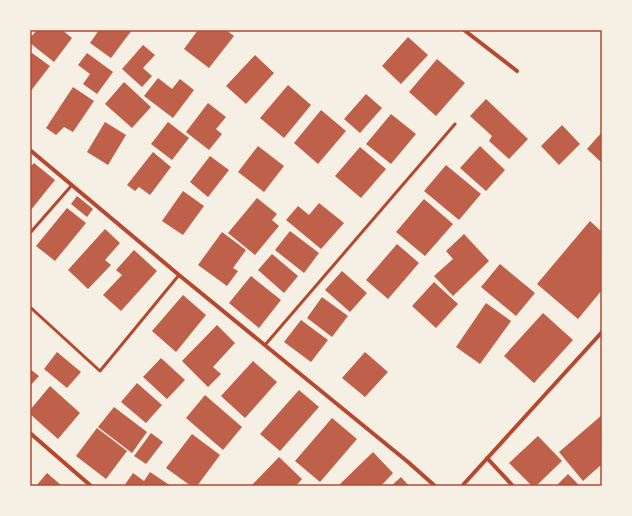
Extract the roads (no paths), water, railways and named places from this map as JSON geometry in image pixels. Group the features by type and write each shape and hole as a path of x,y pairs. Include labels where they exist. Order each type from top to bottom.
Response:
{"street":[{"path":"464,30 517,71"},
{"path":"30,150 179,275 408,462 435,486"},
{"path":"462,486 602,332"},
{"path":"30,433 91,486"},
{"path":"487,458 513,486"}],"lane":[{"path":"265,345 455,124"},
{"path":"30,233 72,185"},
{"path":"30,307 100,371 179,275"}]}
